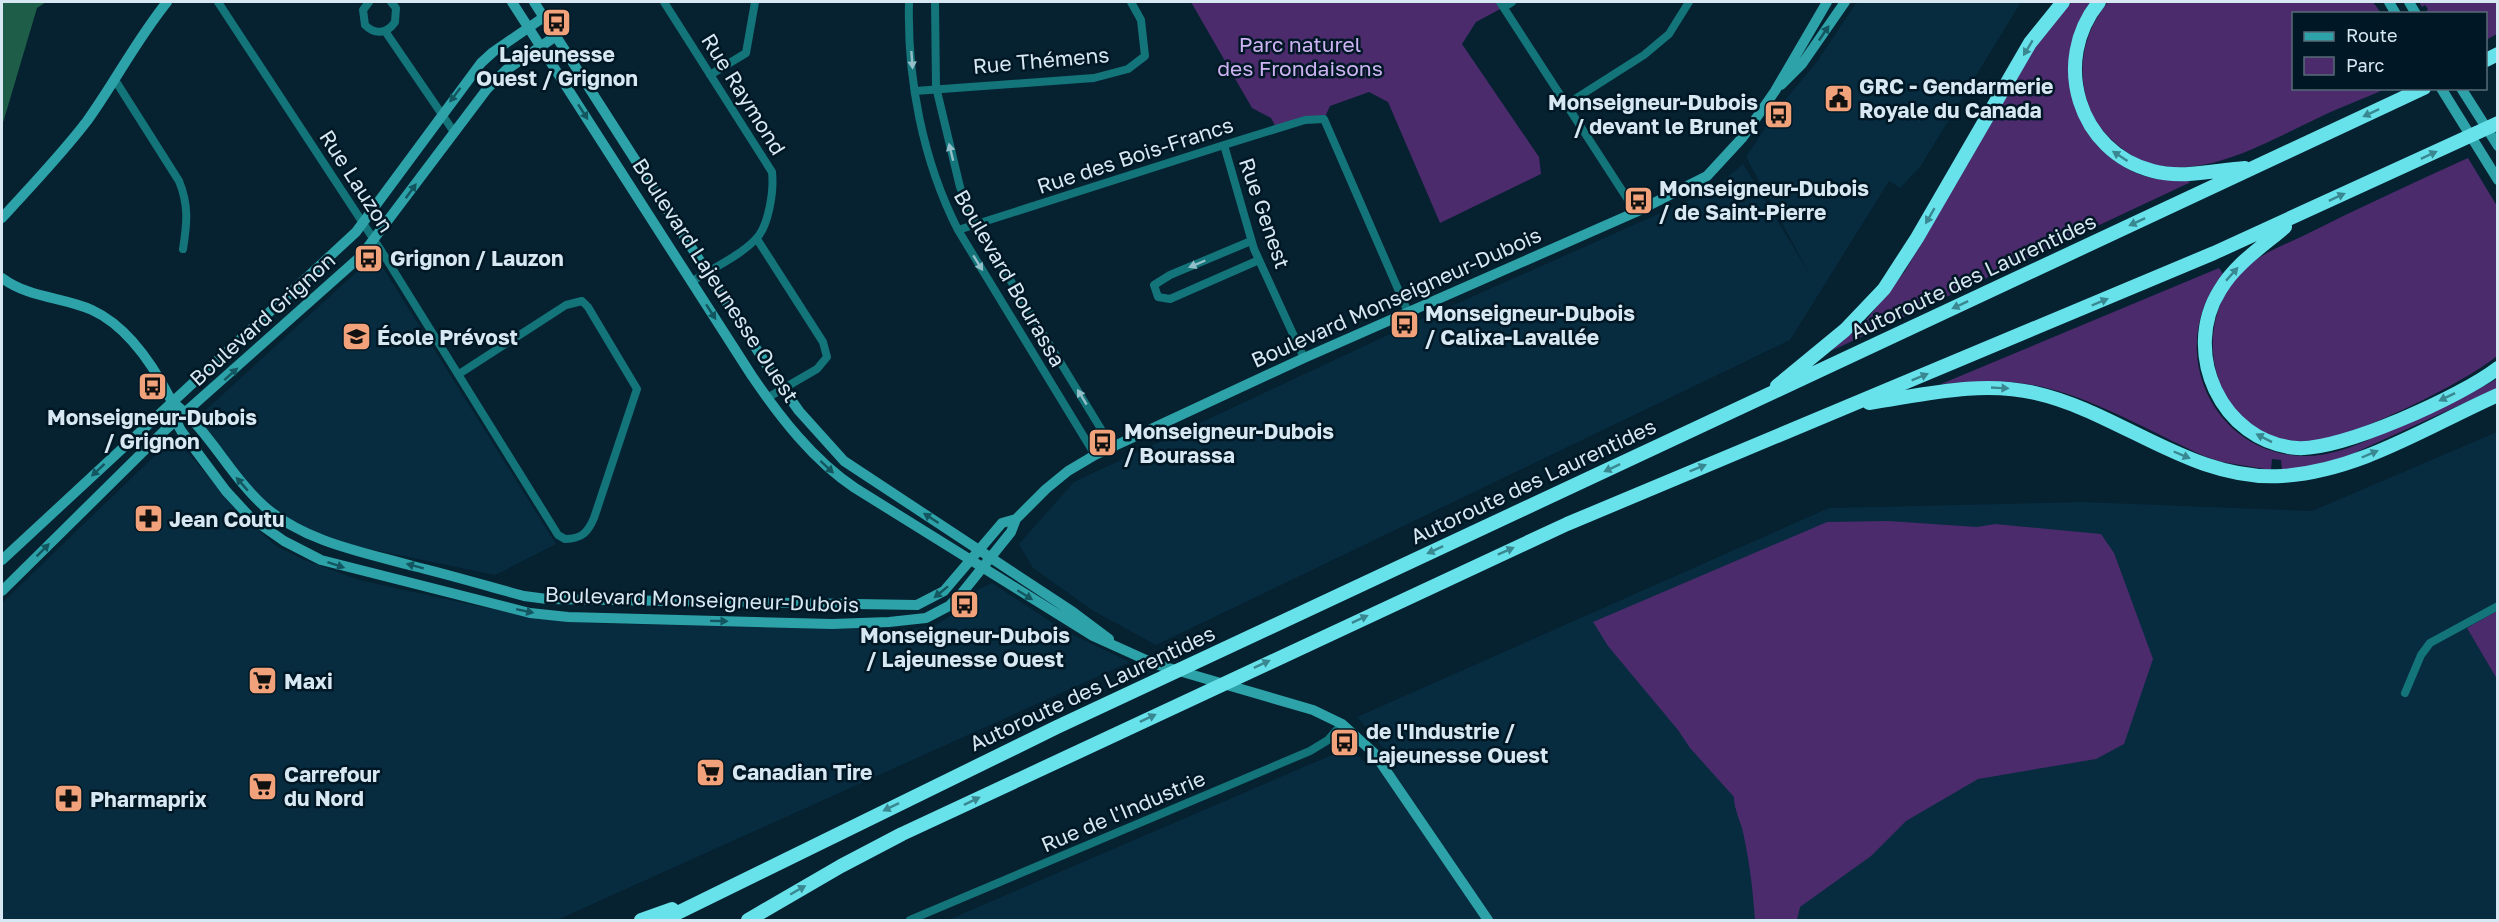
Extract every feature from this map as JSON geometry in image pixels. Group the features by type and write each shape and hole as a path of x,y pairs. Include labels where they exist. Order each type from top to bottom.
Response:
{"highway":[{"path":"1762,399 1845,330 1884,289 1917,238 2030,43 2063,2"},
{"path":"2099,2 2080,35 2074,72 2083,112 2104,143 2126,160 2161,173 2176,174 2256,167"},
{"name":"Autoroute des Laurentides","path":"663,921 716,893 1152,682 2420,90"},
{"path":"748,921 841,866 902,834 1307,643 1598,510 1965,359 2298,215 2498,123"},
{"path":"2298,215 2229,278 2219,291 2209,314 2205,350 2211,383 2224,407 2244,426 2283,446 2307,448 2333,445 2358,437 2439,400 2498,368"},
{"path":"1846,407 1967,389 2026,391 2081,408 2209,465 2245,474 2273,476 2311,473 2351,462 2498,395"},
{"path":"641,921 716,893"}],"street":[{"path":"2,219 73,138 115,80 146,28 167,2"},
{"name":"Rue Lauzon","path":"218,2 375,241 558,535 566,539 573,539 589,530 637,389 634,380 582,301 566,305 459,374"},
{"path":"369,2 363,10 365,25 376,32 392,27 397,16 391,2"},
{"name":"Boulevard Lajeunesse Ouest","path":"512,2 767,398 820,461 838,477 1068,621 1155,664 1313,710 1342,724 1374,753 1488,921"},
{"name":"Boulevard Lajeunesse Ouest","path":"534,2 783,389 844,461 980,549 1073,612 1118,646"},
{"name":"Rue Raymond","path":"664,2 772,172 774,190 757,239"},
{"path":"711,75 746,53 755,2"},
{"name":"Boulevard Bourassa","path":"909,2 915,91 937,186 958,231 1095,455"},
{"name":"Boulevard Bourassa","path":"935,2 936,87 960,187 976,224 1112,447"},
{"name":"Rue Thémens","path":"915,91 936,87 1094,78 1128,69 1145,56 1142,20 1131,2"},
{"path":"1512,2 1502,4 1636,212"},
{"path":"1568,104 1644,55 1669,34 1689,2"},
{"name":"Boulevard Monseigneur-Dubois","path":"171,401 175,422 238,505 266,529 303,551 340,567 530,613 580,618 797,623 910,621 926,618 949,606 992,558 1011,532 1016,519 1068,471 1095,455 1304,358 1636,212 1695,183 1718,166 1743,137 1775,91 1827,2"},
{"name":"Boulevard Monseigneur-Dubois","path":"1775,91 1802,64 1845,2"},
{"name":"Boulevard Grignon","path":"2,560 356,232 441,114 481,63 544,17"},
{"path":"385,31 454,132"},
{"name":"Boulevard Grignon","path":"2,591 175,422 362,256 496,79 556,36"},
{"path":"115,80 179,181 186,198 188,216 183,249"},
{"path":"2442,90 2498,180"},
{"path":"2462,90 2498,146"},
{"name":"Rue des Bois-Francs","path":"958,231 1305,120 1324,119 1408,312"},
{"name":"Rue Genest","path":"1224,145 1251,241 1304,358"},
{"path":"691,282 757,239 826,350 824,363 767,398"},
{"path":"1251,241 1154,285 1158,297 1170,299 1259,260"},
{"name":"Boulevard Monseigneur-Dubois","path":"2,278 21,289 75,304 106,318 133,342 171,401 187,413 247,491 267,509 312,536 355,551 524,596 580,601 902,606 931,600 944,591 1002,523 1016,519"},
{"path":"2405,693 2421,655 2430,643 2498,606"},
{"name":"Rue de l'Industrie","path":"910,921 1310,751 1328,740 1342,724"}],"shaded area":[{"path":"2,2 46,2 37,8 2,126"},
{"path":"1857,2 2021,2 1920,167 1900,188 1889,181 1790,340 1156,645 1092,610 1033,568 1019,544 1074,482 1422,319 1710,191 1743,164 1809,273 1746,157 1779,107 1816,63"},
{"name":"École Prévost","path":"375,255 556,544 495,575 351,545 301,531 259,500 197,418"},
{"path":"2497,432 2497,920 948,920 1348,748 1366,763 1387,752 1357,717 1829,508 2082,502 2312,511"},
{"path":"174,437 246,519 276,546 304,560 359,580 524,616 588,623 844,629 912,629 936,625 956,612 979,589 992,583 1065,631 1130,662 557,920 2,920 2,603"}],"green space":[{"name":"Parc naturel des Frondaisons","path":"1191,2 1500,2 1504,7 1476,22 1462,44 1539,157 1541,174 1440,223 1388,102 1369,92 1330,106 1324,119 1277,129 1271,118 1252,108"},
{"path":"2072,2 2090,2 2077,26 2071,51 2069,76 2073,101 2082,124 2097,145 2116,162 2147,177 2191,182 1831,351 1867,319 1905,271 2033,51 2056,18"},
{"path":"2108,2 2373,2 2380,12 2292,12 2292,90 2383,90 2246,152 2220,161 2194,166 2168,167 2143,161 2120,147 2105,133 2088,104 2083,77 2084,50 2100,13"},
{"path":"2419,2 2497,2 2497,34 2487,39 2487,12 2426,12 2428,9 2425,5 2422,7"},
{"path":"2468,158 2497,206 2497,356 2436,394 2381,420 2331,438 2313,441 2280,438 2253,426 2233,406 2219,381 2213,353 2215,323 2225,295 2244,269 2272,250"},
{"path":"2219,268 2223,274 2205,303 2197,334 2198,364 2207,393 2223,419 2246,439 2275,452 2309,456 2335,452 2360,444 2476,391 2498,378 2497,388 2352,454 2324,464 2282,470 2281,460 2272,459 2271,470 2222,462 2204,456 2091,403 2044,387 2000,382 1941,384"},
{"path":"1888,521 1977,527 1995,524 2101,534 2114,553 2153,659 2124,744 2096,759 1978,779 1906,821 1871,856 1800,907 1797,920 1755,920 1748,858 1734,797 1690,748 1678,730 1608,646 1593,622 1827,522"},
{"path":"2497,611 2497,679 2467,628"}],"place":[{"name":"Lajeunesse Ouest / Grignon","path":"557,23"},
{"name":"GRC - Gendarmerie Royale du Canada","path":"1838,98"},
{"name":"Monseigneur-Dubois / devant le Brunet","path":"1779,114"},
{"name":"Monseigneur-Dubois / de Saint-Pierre","path":"1638,200"},
{"name":"Grignon / Lauzon","path":"369,258"},
{"name":"Monseigneur-Dubois / Calixa-Lavallée","path":"1404,325"},
{"name":"École Prévost","path":"356,337"},
{"name":"Monseigneur-Dubois / Grignon","path":"152,386"},
{"name":"Monseigneur-Dubois / Bourassa","path":"1103,443"},
{"name":"Jean Coutu","path":"148,519"},
{"name":"Monseigneur-Dubois / Lajeunesse Ouest","path":"965,604"},
{"name":"Maxi","path":"263,681"},
{"name":"de l'Industrie / Lajeunesse Ouest","path":"1345,743"},
{"name":"Canadian Tire","path":"711,772"},
{"name":"Carrefour du Nord","path":"263,786"},
{"name":"Pharmaprix","path":"69,799"}]}
